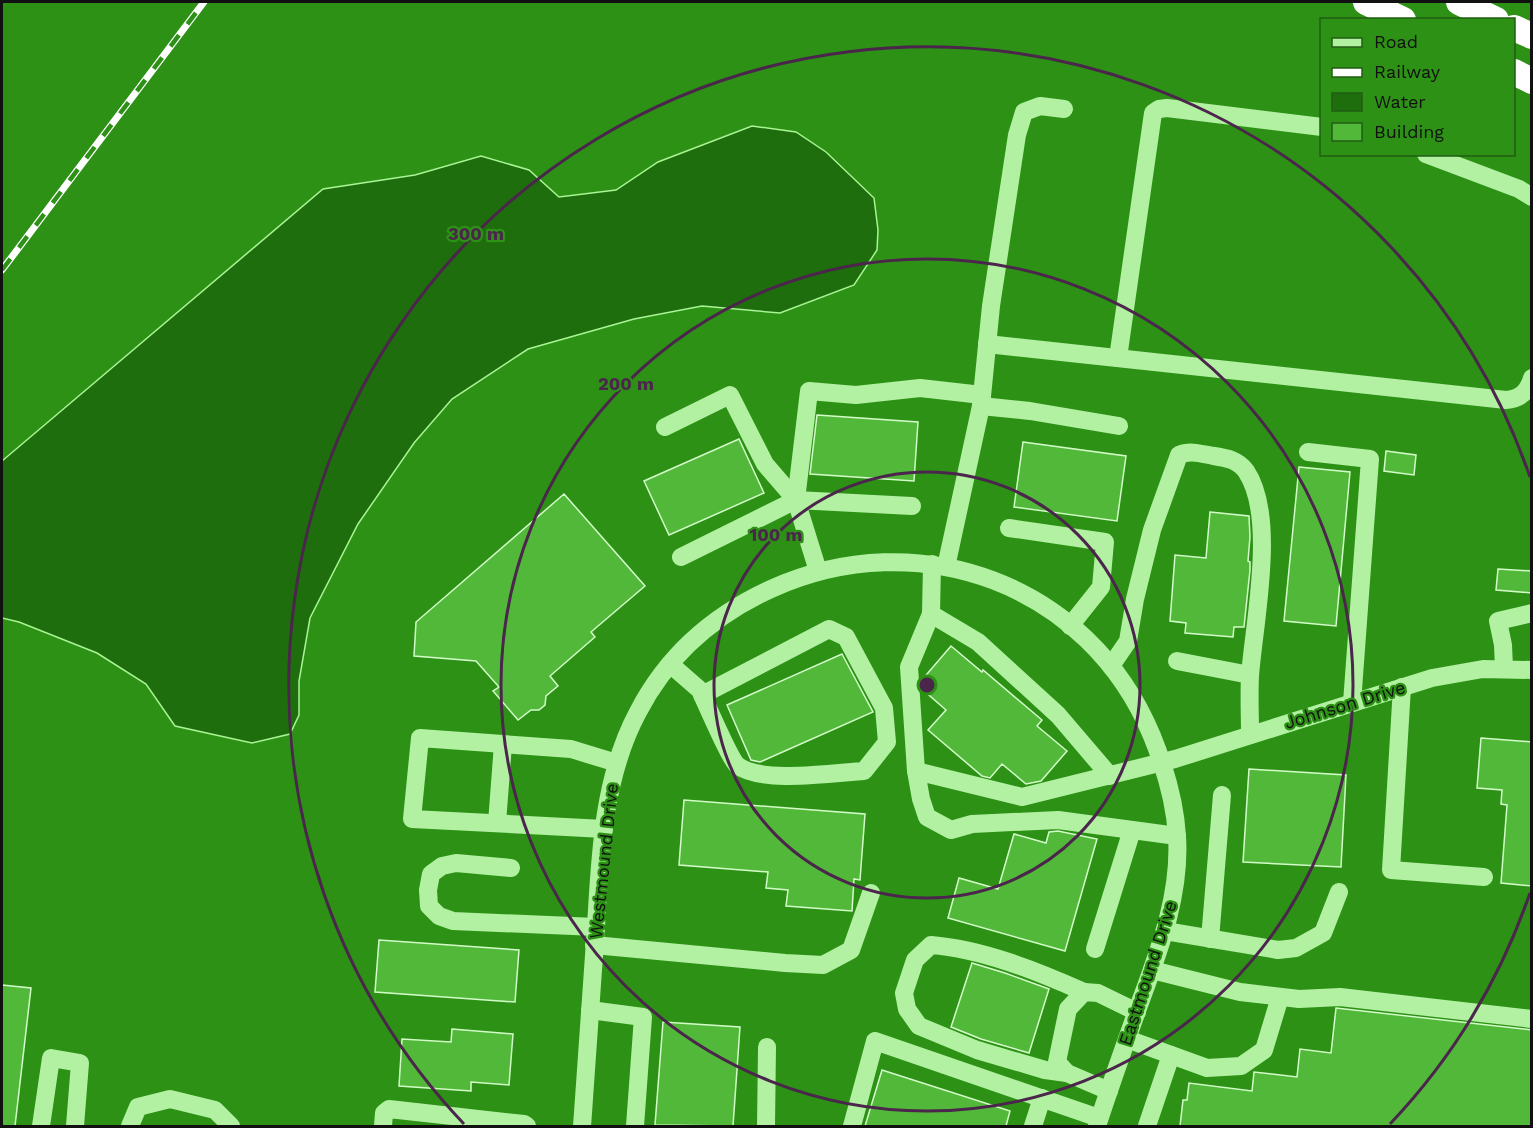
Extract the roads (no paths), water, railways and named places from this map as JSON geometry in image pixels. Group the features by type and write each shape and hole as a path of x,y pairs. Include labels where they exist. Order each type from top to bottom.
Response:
{"highway":[{"path":"1366,2 1399,18"},
{"path":"1459,2 1492,18"},
{"path":"1515,28 1532,36"},
{"path":"1515,72 1532,81"}],"street":[{"path":"1064,109 1040,106 1024,112 1017,135 981,401 939,566 931,614 909,667 916,771 927,817 951,830 972,824 1058,820 1177,836"},
{"path":"1118,358 1153,113 1167,108 1320,127"},
{"path":"1431,156 1519,189 1532,197"},
{"path":"987,344 1506,400 1515,399 1524,394 1532,378"},
{"path":"796,500 809,391 856,395 920,388 1030,411 1119,426"},
{"path":"664,427 729,395 765,464 796,500 818,570"},
{"path":"1111,666 1128,641 1135,599 1152,530 1179,455 1187,451 1234,459 1246,471 1255,491 1260,514 1261,568 1257,629 1250,675 1250,735"},
{"path":"1308,452 1370,459 1352,703"},
{"path":"681,557 796,500 912,506"},
{"path":"1009,528 1105,542 1101,586 1070,626"},
{"name":"Westmound Drive","path":"582,1126 594,945 609,791 617,763 637,713 661,674 689,643 731,610 780,585 818,570 876,561 939,566"},
{"name":"Eastmound Drive","path":"939,566 970,572 1011,587 1028,596 1070,626 1111,666 1134,698 1162,762 1175,816 1177,836 1178,858 1173,892 1165,931 1098,1122"},
{"path":"1504,669 1503,645 1498,621 1532,613"},
{"path":"931,614 978,642 1058,715 1110,776"},
{"path":"670,664 702,695 735,764 750,773 772,776 864,771 887,742 884,708 846,637 829,629 702,695"},
{"path":"1177,662 1250,675"},
{"name":"Johnson Drive","path":"916,771 1022,797 1162,762 1402,687 1461,672 1532,670"},
{"path":"1402,687 1391,870 1484,877"},
{"path":"604,830 412,819 420,738 571,749 617,763"},
{"path":"497,823 503,744"},
{"path":"1210,939 1222,795"},
{"path":"1095,949 1132,830"},
{"path":"511,868 456,863 442,866 431,874 428,890 429,906 439,916 453,921 596,927"},
{"path":"1165,931 1278,950 1296,948 1323,933 1339,892"},
{"path":"594,945 823,965 851,950 871,893"},
{"path":"1109,1091 1067,1073 1045,1070 977,1050 919,1026 908,1009 904,993 915,960 931,945 958,947 1049,977 1084,992 1098,993 1137,1012"},
{"path":"1152,970 1239,992 1299,999 1340,997 1532,1019"},
{"path":"1067,1073 1057,1062 1059,1051 1068,1009 1084,992"},
{"path":"1127,1039 1207,1068 1241,1066 1264,1050 1280,997"},
{"path":"590,1010 643,1017 635,1126"},
{"path":"852,1126 875,1041 1042,1098 1098,1122"},
{"path":"766,1126 767,1047"},
{"path":"1147,1126 1171,1055"},
{"path":"41,1126 51,1058 80,1063 75,1126"},
{"path":"1033,1126 1042,1098"},
{"path":"130,1126 138,1107 170,1099 215,1110 231,1126"},
{"path":"382,1126 384,1113 389,1109 527,1126"}],"water":[{"path":"752,126 796,132 826,152 874,198 878,230 877,250 854,285 780,313 702,306 634,319 528,349 452,399 414,443 358,524 310,618 299,681 299,715 290,734 252,743 175,726 146,684 97,653 19,622 2,618 2,461 323,189 415,175 481,156 529,170 559,197 616,190 658,162"}],"railway":[{"path":"2,270 204,2"}]}
